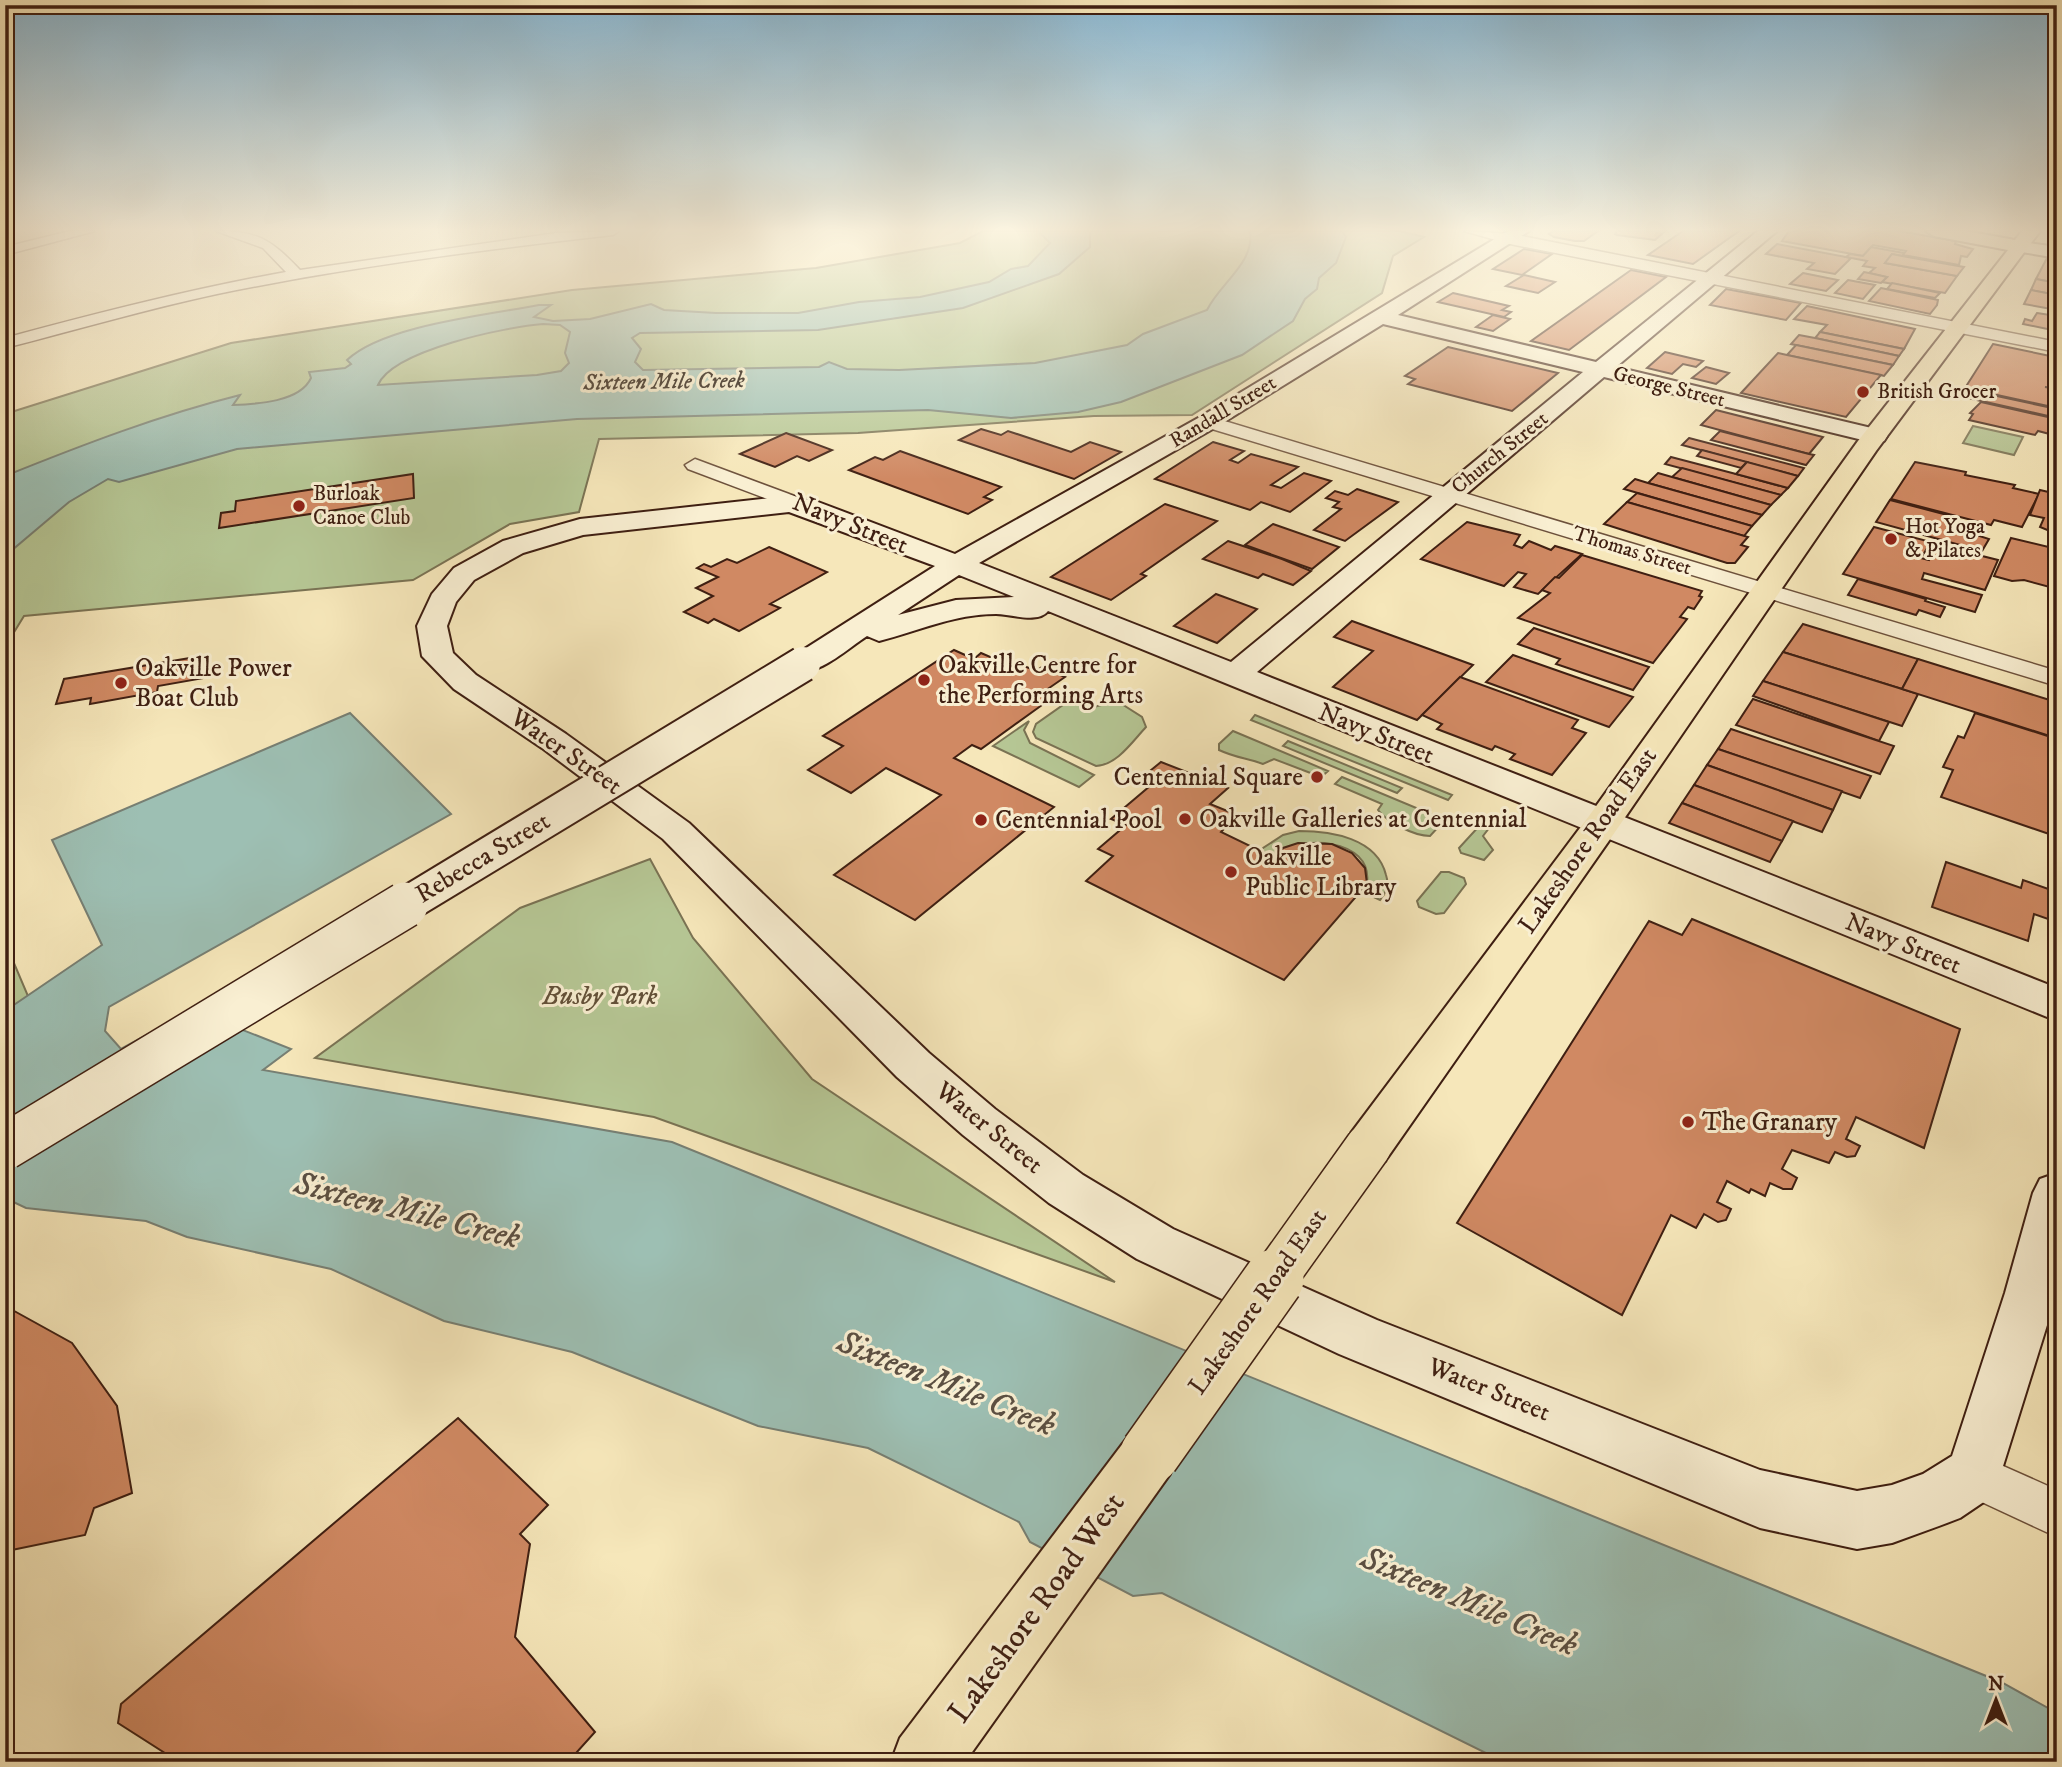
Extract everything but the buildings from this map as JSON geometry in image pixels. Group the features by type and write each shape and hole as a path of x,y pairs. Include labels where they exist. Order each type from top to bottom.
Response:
{"main road":[{"name":"Lakeshore Road East","path":"1150,1454 1602,824 1875,436 1968,313"},
{"name":"Lakeshore Road West","path":"925,1762 1150,1454"}],"street":[{"path":"5,343 117,313"},
{"name":"Randall Street","path":"957,565 1208,422 1387,313"},
{"name":"Church Street","path":"1233,677 1448,495 1670,313"},
{"path":"1890,313 2057,347"},
{"name":"George Street","path":"1381,317 1875,436"},
{"name":"Thomas Street","path":"1208,422 2057,679"},
{"name":"Navy Street","path":"695,465 957,565 2057,1005"},
{"name":"Water Street","path":"809,508 789,504 761,505 617,522 580,527 513,547 464,574 442,600 432,626 438,656 465,682 554,741 676,831 862,1016 979,1122 1066,1189 1155,1244 1358,1337 1760,1499 1857,1520 1892,1514 1939,1497 1974,1475"},
{"name":"Rebecca Street","path":"5,1147 803,664 957,565"},
{"path":"803,664 918,617 987,604 1013,605 1094,621"},
{"path":"2057,1193 2031,1293 1974,1475 2057,1514"}],"green space":[{"path":"421,313 1350,313 1192,415 1094,416 858,433 599,439 579,512 510,524 413,580 24,616 5,647 5,414 231,343"},
{"path":"1973,426 2023,437 2014,455 1963,443"},
{"path":"1073,698 1094,707 1117,701 1142,717 1146,727 1130,746 1111,762 1096,766 1036,738 1033,732 1036,724"},
{"path":"1255,715 1452,795 1448,800 1251,720"},
{"path":"1029,721 1024,730 1030,743 1094,775 1079,787 993,746"},
{"path":"1233,731 1328,771 1321,777 1274,759 1263,764 1219,750 1219,744"},
{"path":"1288,741 1402,788 1397,793 1283,746"},
{"path":"1342,777 1438,817 1441,824 1430,836 1401,828 1378,810 1382,804 1335,784"},
{"path":"1481,824 1489,828 1483,836 1493,850 1484,860 1461,853 1459,848"},
{"path":"1299,831 1338,835 1363,845 1373,853 1381,862 1387,878 1387,888 1380,900 1361,891 1367,883 1366,868 1358,857 1347,849 1316,843 1285,849 1273,857 1260,850 1283,835"},
{"name":"Busby Park","path":"650,859 693,938 812,1079 1115,1282 654,1117 315,1058 520,908"},
{"path":"1441,872 1464,878 1466,884 1444,913 1436,914 1419,907 1417,901"},
{"path":"5,942 39,1022 5,1040"}],"water":[{"name":"Sixteen Mile Creek","path":"491,313 539,313 534,317 553,321 590,319 613,313 927,313 818,330 640,333 632,338 641,349 635,362 643,370 819,367 829,362 847,369 899,370 1035,363 1127,345 1143,334 1198,313 1297,313 1293,321 1242,355 1121,402 1078,412 1011,418 928,410 577,419 237,449 119,482 108,479 69,502 5,556 5,476 121,431 210,403 240,395 233,405 288,397 305,386 311,378 309,372 345,368 351,364 347,360 364,348 411,330","holes":["543,324 560,325 570,332 565,353 569,363 561,371 537,375 378,385 388,372 405,361 452,342"]},
{"name":"Sixteen Mile Creek","path":"350,713 451,814 109,1007 105,1031 121,1049 192,1010 291,1049 263,1070 672,1142 2001,1682 2057,1713 2057,1762 1504,1762 1162,1593 1133,1596 1030,1542 1019,1522 868,1448 758,1426 572,1352 444,1321 331,1269 187,1237 146,1221 26,1208 5,1198 5,1011 102,945 52,840"}],"place":[{"name":"British Grocer","path":"1863,392"},
{"name":"Burloak Canoe Club","path":"299,506"},
{"name":"Hot Yoga & Pilates","path":"1891,539"},
{"name":"Oakville Centre for the Performing Arts","path":"924,680"},
{"name":"Oakville Power Boat Club","path":"121,683"},
{"name":"Centennial Square","path":"1317,777"},
{"name":"Oakville Galleries at Centennial","path":"1185,819"},
{"name":"Centennial Pool","path":"981,820"},
{"name":"Oakville Public Library","path":"1231,872"},
{"name":"The Granary","path":"1688,1122"}]}
